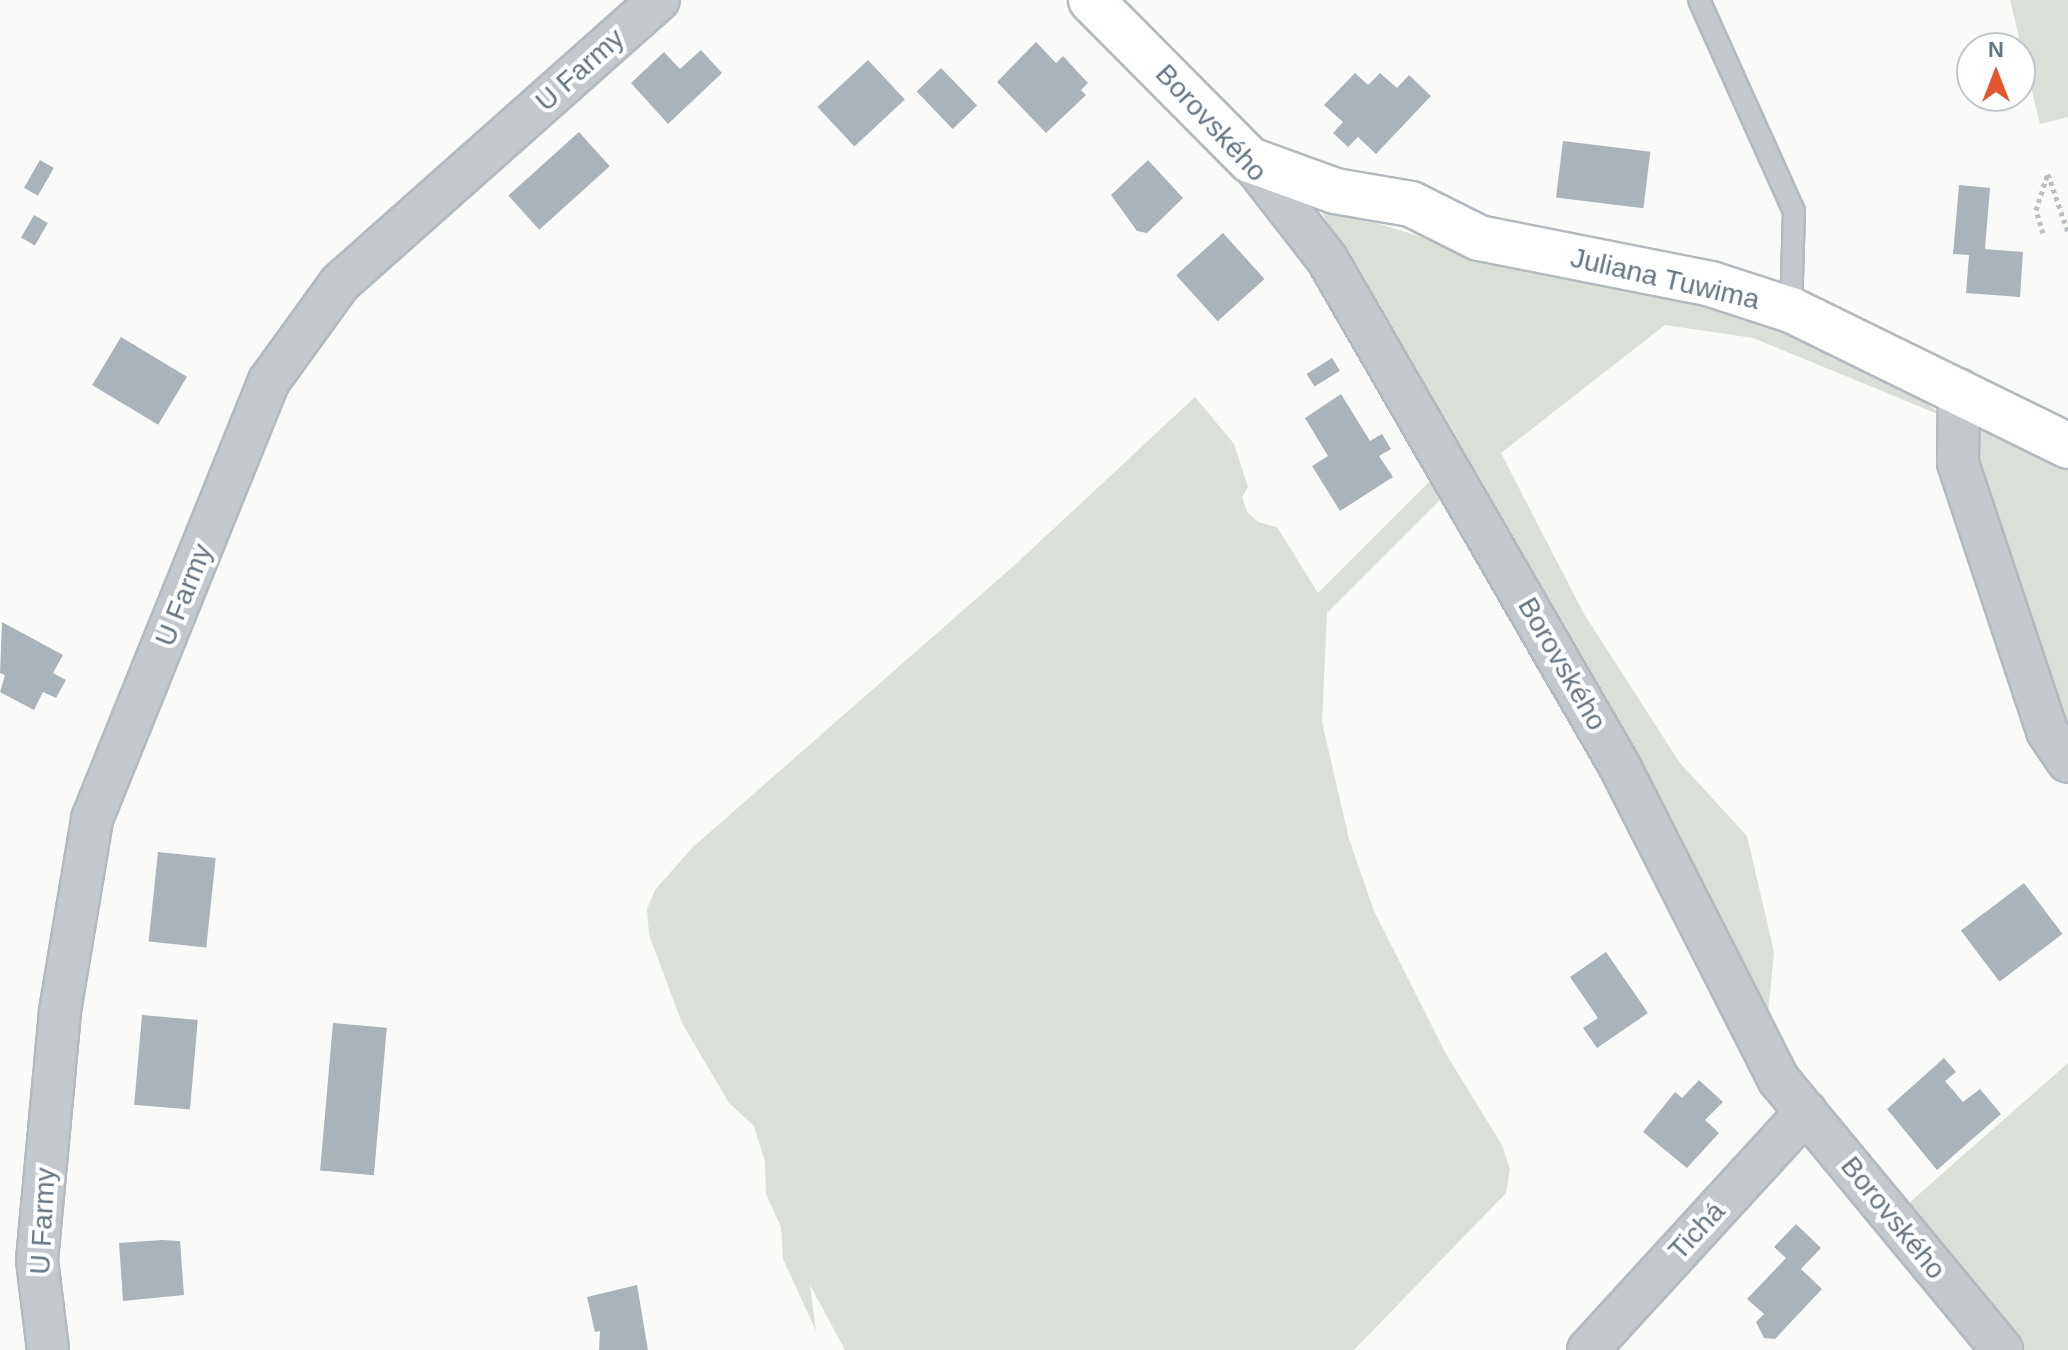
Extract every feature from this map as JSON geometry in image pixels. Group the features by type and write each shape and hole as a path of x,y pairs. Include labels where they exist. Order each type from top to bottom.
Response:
{"street":[{"name":"U Farmy","path":"48,1350 37,1260 60,1011 92,819 269,381 340,283 659,0"},
{"name":"Borovského","path":"1091,0 1250,160 1307,233 1612,751 1779,1080 2002,1350"},
{"name":"Juliana Tuwima","path":"1250,160 1335,191 1411,204 1479,238 1711,284 1791,310 1959,389 2068,446"},
{"path":"1307,233 1335,191"},
{"path":"1959,389 1958,463 2047,731 2068,762"},
{"name":"Tichá","path":"1588,1350 1806,1112"}],"lane":[{"path":"1699,0 1794,211 1791,310"}],"path":[{"path":"2043,233 2036,210 2048,174 2068,232"}],"shaded area":[{"path":"2010,0 2068,0 2068,117 2040,124 2036,107 2036,32 2018,32"},
{"path":"1311,194 1347,214 1490,258 1688,296 1882,372 1945,417 1753,338 1665,325 1501,453 1584,614 1680,763 1747,836 1774,952 1767,1024 1491,505"},
{"path":"1372,376 1445,495 1327,613 1322,722 1349,839 1374,911 1446,1054 1502,1145 1510,1169 1506,1193 1354,1350 845,1350 810,1285 816,1331 783,1259 781,1227 766,1194 765,1162 754,1126 729,1103 682,1023 649,935 647,909 655,890 692,848 1018,562 1195,397 1234,444 1248,487 1242,497 1247,512 1258,522 1277,527 1318,593 1431,480"},
{"path":"1982,425 2068,469 2068,731 1972,458"},
{"path":"2068,1063 2068,1350 2022,1350 1902,1209"}],"building":[{"path":"1036,42 1056,63 1063,56 1088,83 1081,90 1086,95 1046,133 997,82"},
{"path":"701,50 722,73 668,124 631,83 664,52 680,69"},
{"path":"868,60 905,99 854,147 818,107"},
{"path":"941,68 977,105 953,129 917,92"},
{"path":"1355,73 1368,85 1380,73 1397,88 1409,75 1431,96 1376,154 1358,137 1348,147 1333,133 1343,122 1324,105"},
{"path":"579,132 610,166 539,230 508,196"},
{"path":"1563,141 1650,152 1643,208 1556,198"},
{"path":"40,160 54,168 38,196 24,188"},
{"path":"1148,160 1183,198 1147,233 1137,231 1111,195"},
{"path":"1959,185 1990,188 1985,249 2023,252 2020,297 1966,293 1969,255 1953,254"},
{"path":"34,215 48,223 35,246 21,238"},
{"path":"1223,233 1264,279 1218,321 1176,275"},
{"path":"121,337 187,377 158,425 92,385"},
{"path":"1332,358 1340,371 1315,387 1307,374"},
{"path":"1341,394 1370,441 1382,434 1391,449 1379,456 1393,477 1340,511 1312,466 1328,456 1305,418"},
{"path":"2,622 63,655 53,673 66,680 56,698 43,692 34,710 0,692 5,675 0,673"},
{"path":"158,852 216,858 206,948 149,942"},
{"path":"2024,883 2063,934 1999,982 1961,931"},
{"path":"1606,952 1648,1013 1597,1048 1583,1028 1598,1018 1570,977"},
{"path":"142,1015 198,1020 190,1110 134,1105"},
{"path":"333,1023 387,1028 374,1175 320,1170"},
{"path":"1944,1058 1956,1072 1945,1081 1963,1102 1980,1089 2001,1114 1937,1170 1887,1109"},
{"path":"1699,1080 1723,1102 1705,1120 1719,1133 1687,1168 1643,1132 1675,1092 1682,1098"},
{"path":"1796,1224 1821,1248 1801,1269 1822,1289 1775,1339 1764,1338 1756,1322 1764,1314 1747,1299 1786,1258 1774,1247"},
{"path":"180,1241 184,1295 123,1301 119,1243"},
{"path":"637,1285 648,1350 599,1350 600,1331 595,1332 587,1297"}]}
